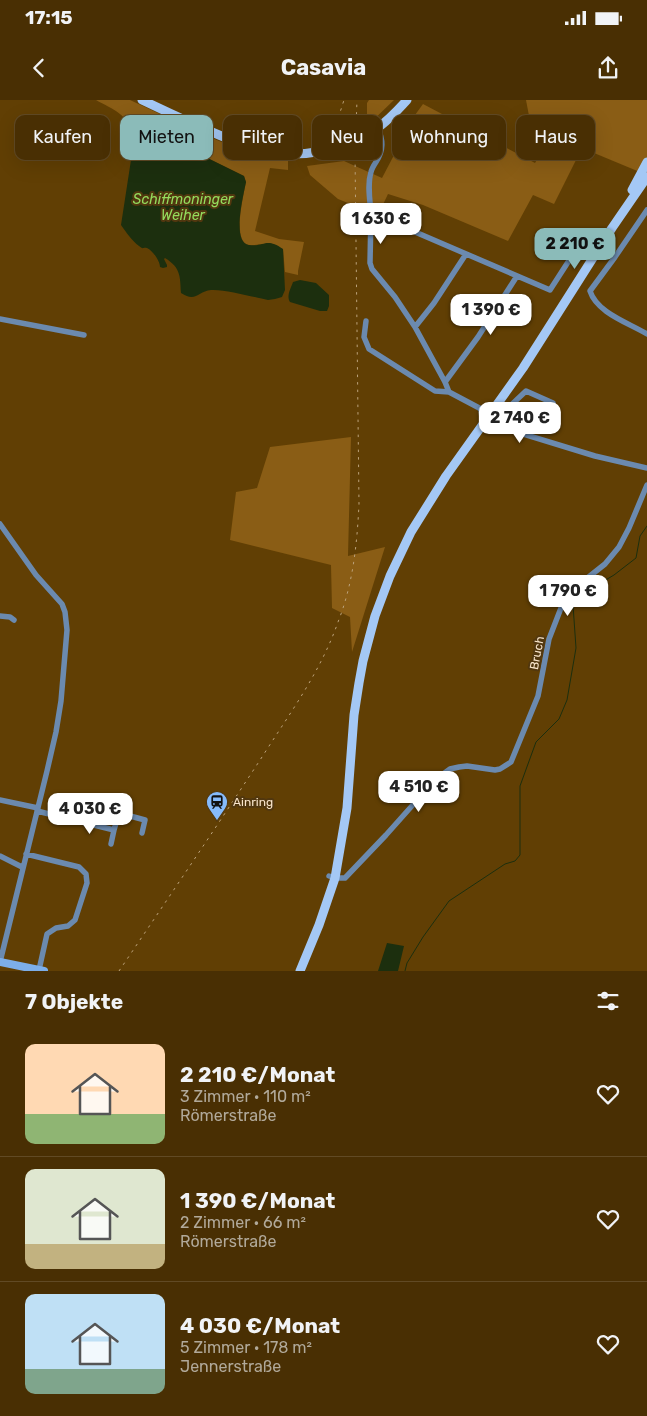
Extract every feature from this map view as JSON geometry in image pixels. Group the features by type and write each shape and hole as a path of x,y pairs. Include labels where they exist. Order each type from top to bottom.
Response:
{"main road":[{"path":"142,100 248,147 291,154 312,152"},
{"path":"382,123 407,100"},
{"path":"612,228 647,162"},
{"path":"300,971 319,925 332,877 347,808 354,715 363,661 382,596 411,532 446,476 523,368 612,228 647,177"},
{"path":"612,228 647,188"},
{"path":"484,422 483,410 494,408"}],"street":[{"path":"377,160 371,169 369,178 371,212 370,263 372,269 396,297 415,327 449,392"},
{"path":"647,210 590,291 596,302 610,314 647,334"},
{"path":"371,212 550,290 570,259 570,243"},
{"path":"415,327 434,303 466,254"},
{"path":"445,382 478,337 517,276"},
{"path":"0,319 84,335"},
{"path":"366,321 364,337 369,349 435,391 449,392 483,410"},
{"path":"553,403 526,391 509,408 503,419 507,429 595,456 647,468"},
{"name":"Bruch","path":"332,877 345,878 435,780 450,770 468,766 495,770 511,762 538,696 549,639 561,608 571,591 605,564 619,547 647,485"},
{"path":"0,524 36,575 56,596 65,612 67,630 62,702 56,732 22,867 0,962 41,970 47,934 56,928 68,926 75,920 88,882 86,874 78,867 26,854"},
{"path":"0,537 9,538"},
{"path":"0,616 10,617 14,620"},
{"path":"0,800 114,830"},
{"path":"111,844 119,813 145,820 142,833"},
{"path":"0,856 22,867"}],"shaded area":[{"path":"96,100 130,100 162,115 121,115"},
{"path":"369,100 394,100 378,115 367,115 367,103"},
{"path":"526,100 647,100 647,175 595,153 595,115 529,115"},
{"path":"423,104 444,115 415,115"},
{"path":"213,138 223,143 223,160 288,161 288,170 270,168 255,231 279,239 304,242 298,275 285,272 283,249 264,244 248,245 243,241 240,216 246,182 244,176 212,160"},
{"path":"506,148 516,153 516,160 529,160 535,163 537,160 576,160 554,204 533,195 508,241 423,205 388,194 378,215 338,199 310,175 307,166 344,161 382,178 392,159 506,160"},
{"path":"351,437 348,556 385,547 352,652 350,617 332,608 331,565 230,540 236,492 257,488 270,447"}],"water":[{"name":"Schiffmoninger Weiher","path":"131,160 212,160 244,176 246,182 241,206 241,236 244,242 249,245 269,243 283,249 285,290 282,297 268,300 217,290 207,291 194,297 186,296 181,293 179,273 174,265 165,258 167,267 160,267 152,251 136,244 121,225"},
{"path":"300,280 316,283 329,295 327,311 320,311 290,302 289,295 293,282"},
{"path":"387,943 404,946 398,971 378,971"}],"waterway":[{"path":"405,971 407,963 423,937 449,901 505,864 515,861 520,855 520,786 536,742 559,719 567,700 576,648 573,605 577,597 614,575 636,558 640,536 647,526"}],"railway":[{"path":"339,115 344,100"},
{"path":"119,971 227,811 314,675 331,640 351,579 359,504 355,154 357,100"}],"place":[{"name":"Ainring","path":"217,821"}]}
